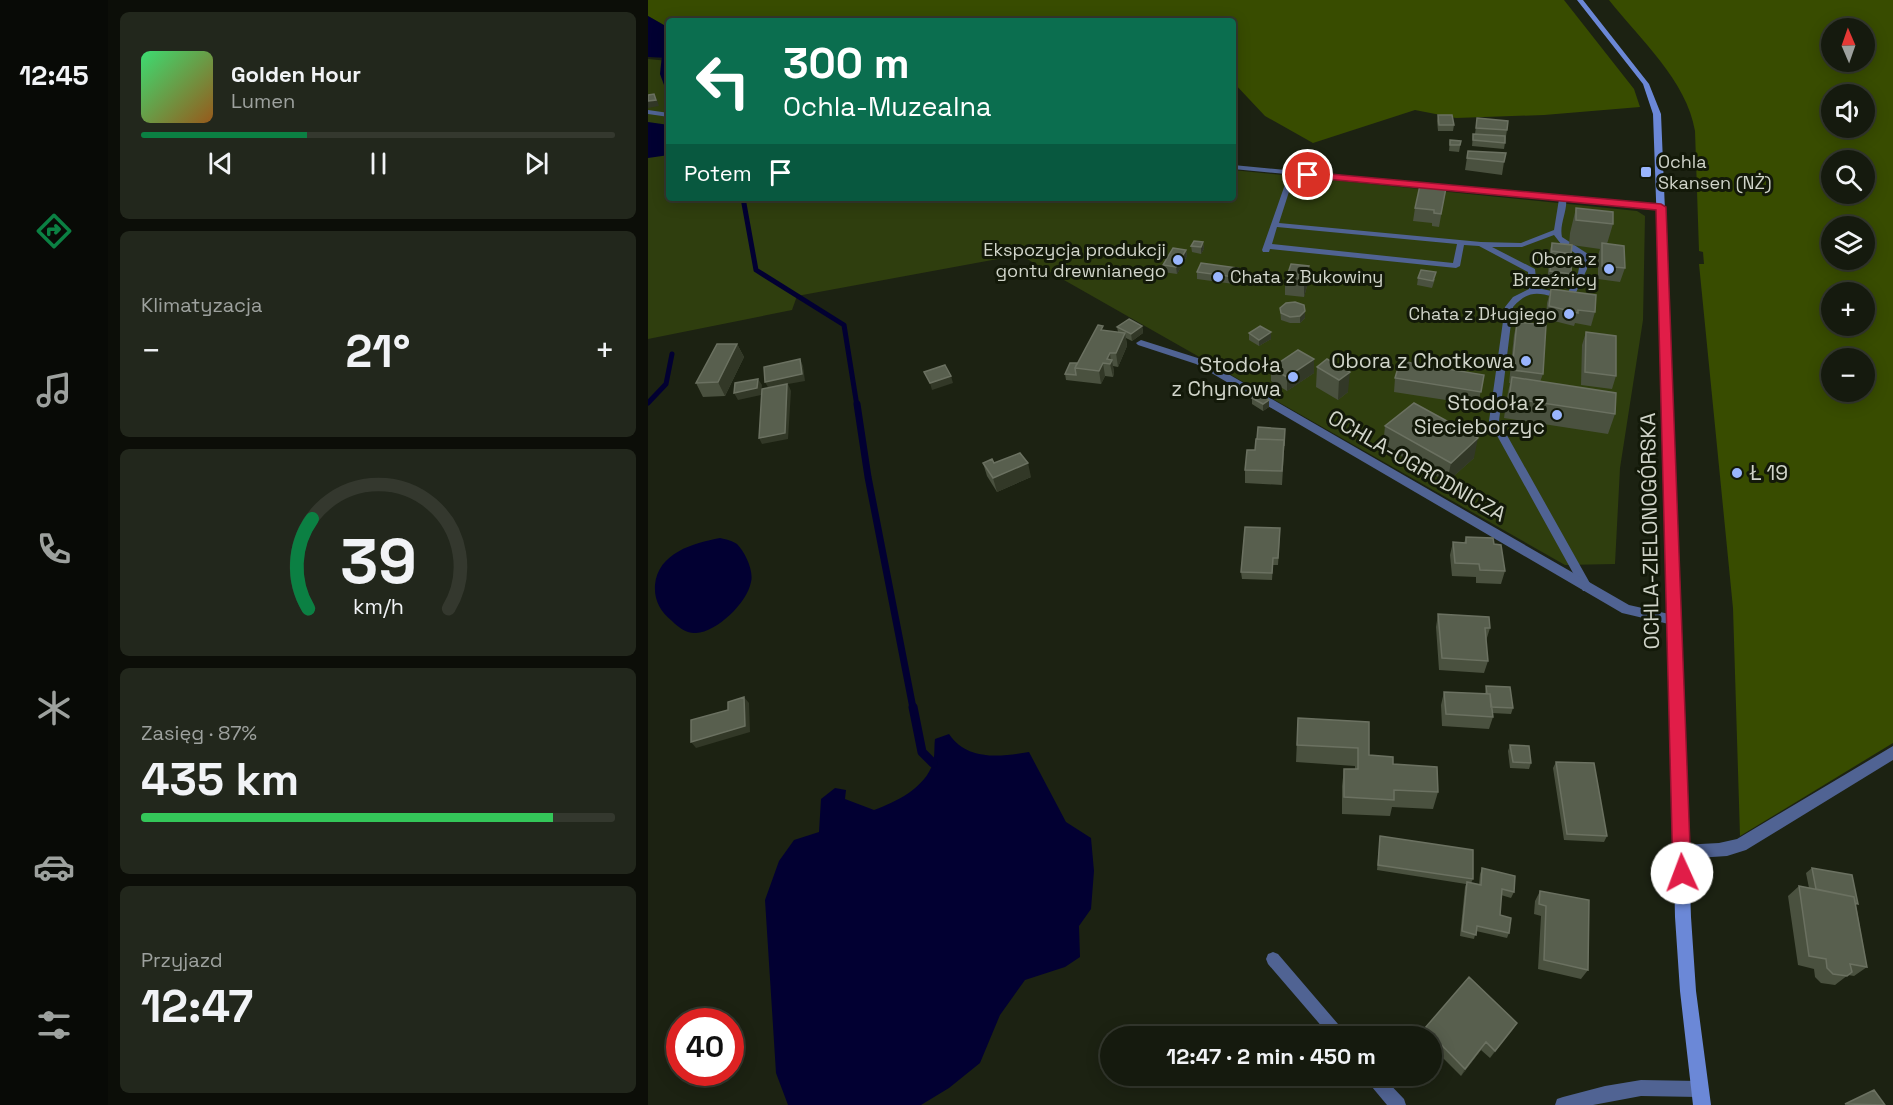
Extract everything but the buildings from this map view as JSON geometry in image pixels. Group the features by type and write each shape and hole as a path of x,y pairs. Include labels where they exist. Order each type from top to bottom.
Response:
{"street":[{"name":"OCHLA-ZIELONOGÓRSKA","path":"1580,0 1635,70 1654,101 1658,127 1673,621 1688,991 1700,1097"},
{"path":"1236,167 1661,207"},
{"name":"OCHLA-OGRODNICZA","path":"1141,343 1200,362 1626,609 1673,621"},
{"path":"1682,852 1708,849 1720,851 1741,845 1893,752"}],"lane":[{"path":"648,112 666,115"},
{"path":"1292,173 1267,248 1456,266 1461,242"},
{"path":"1563,199 1556,232 1561,243 1585,256 1585,272 1574,284 1570,297 1533,290 1516,299 1509,307 1494,421 1587,588"},
{"path":"1276,225 1480,244 1522,245 1556,232"},
{"path":"1480,244 1532,272 1533,290"},
{"path":"1273,959 1330,1026"},
{"path":"1381,1086 1398,1105"},
{"path":"1563,1105 1605,1094 1641,1088 1700,1097"}],"green space":[{"path":"648,0 1564,0 1634,89 1640,107 1544,115 1456,118 1415,110 1313,143 1265,116 1236,85 1236,18 666,18 666,26 648,16"},
{"path":"1609,0 1893,0 1893,743 1740,836 1733,608 1699,264 1704,264 1703,252 1699,251 1695,131 1682,95 1647,45"},
{"path":"648,59 666,61 666,201 1236,201 1236,170 1637,211 1645,216 1643,320 1620,468 1615,564 1565,565 1020,255 797,296 792,310 648,339"}],"shaded area":[{"path":"648,16 666,26 666,58 648,57"},
{"path":"648,122 666,125 666,155 648,158"},
{"path":"720,538 737,544 746,557 752,578 748,590 744,599 730,615 713,628 696,633 683,630 664,613 659,605 655,590 658,574 670,557 679,551"},
{"path":"949,734 956,743 975,753 996,756 1029,752 1066,822 1091,838 1094,871 1091,909 1079,926 1080,957 1065,967 1025,980 1000,1015 980,1063 949,1088 921,1105 788,1105 776,1073 765,900 779,861 794,840 819,832 821,799 835,788 846,790 845,799 874,810 891,803 909,793 924,780 933,763 935,739"}],"waterway":[{"path":"744,201 756,270 844,325 857,406"},
{"path":"648,403 666,384 672,354"},
{"path":"857,404 868,477 913,708"},
{"path":"913,707 922,752 933,763"}],"place":[{"name":"Ochla Skansen (NŻ)","path":"1646,172"},
{"name":"Ekspozycja produkcji gontu drewnianego","path":"1178,260"},
{"name":"Obora z Brzeźnicy","path":"1609,269"},
{"name":"Chata z Bukowiny","path":"1218,277"},
{"name":"Chata z Długiego","path":"1569,314"},
{"name":"Obora z Chotkowa","path":"1526,361"},
{"name":"Stodoła z Chynowa","path":"1293,377"},
{"name":"Stodoła z Siecieborzyc","path":"1557,415"},
{"name":"Ł 19","path":"1737,473"}],"route":[{"path":"1308,175 1661,207 1682,873"}]}
